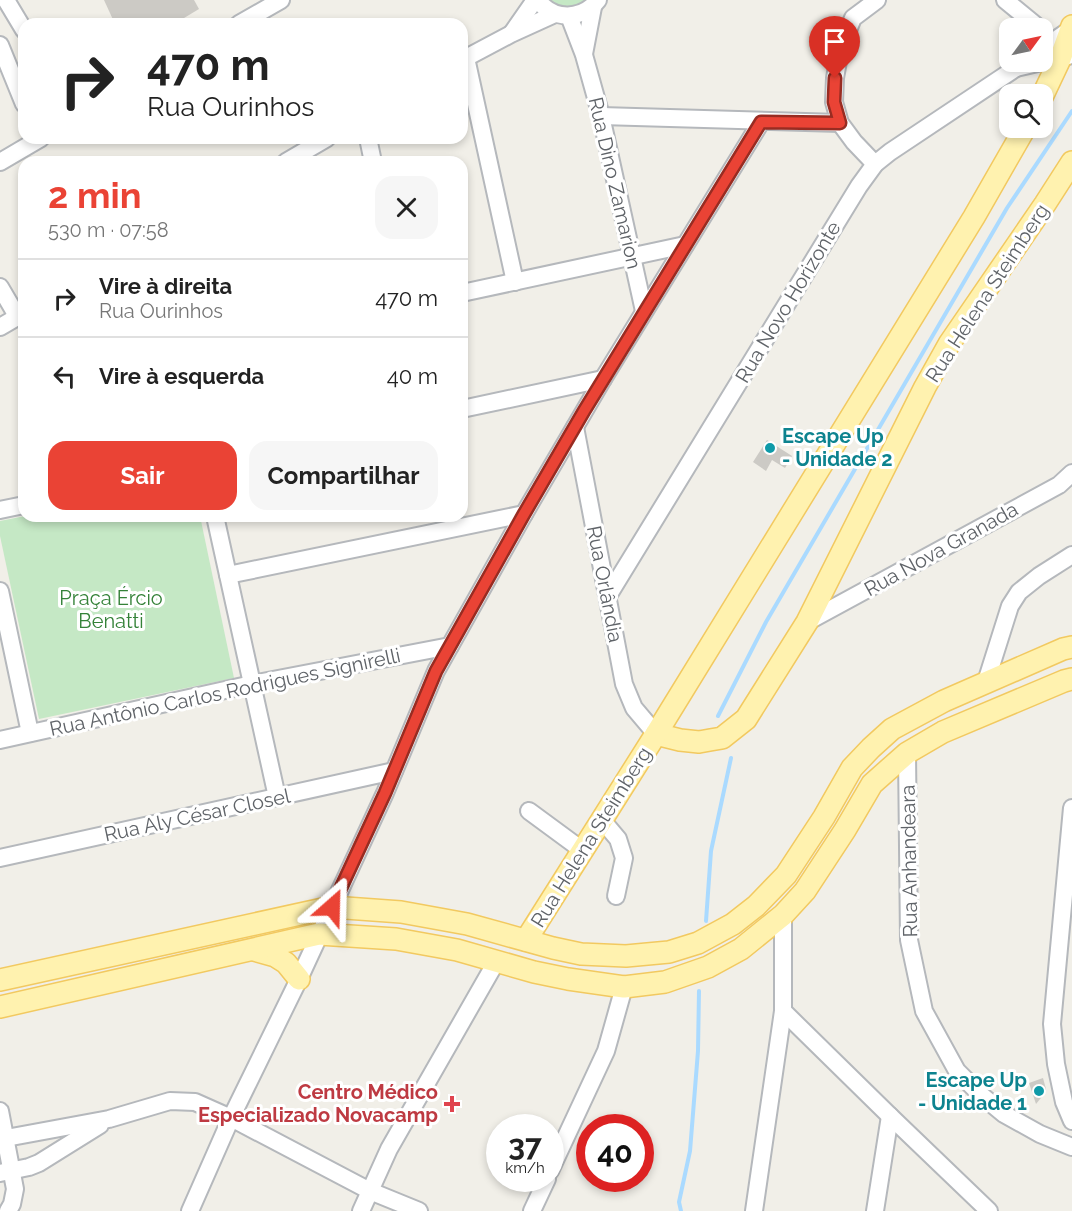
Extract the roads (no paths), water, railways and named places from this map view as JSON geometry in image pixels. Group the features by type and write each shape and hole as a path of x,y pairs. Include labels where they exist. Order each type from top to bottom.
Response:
{"main road":[{"path":"1046,84 1059,41"},
{"name":"Rua Helena Steimberg","path":"526,940 656,734 974,217 1019,138"},
{"name":"Rua Helena Steimberg","path":"656,734 699,742 722,738 746,718 807,622 925,387 949,344 1072,162"},
{"path":"0,980 332,907 401,912 467,924 581,954 626,956 669,952 698,943 733,924 777,885 824,817 852,768 892,729 944,701 1072,647"},
{"path":"0,1007 319,934 396,939 457,950 557,977 624,987 665,982 708,967 741,949 790,908 805,891 872,784 907,753 943,732 1072,679"},
{"path":"777,885 785,885 795,892 790,908"},
{"path":"396,939 401,912"},
{"path":"254,950 275,956 286,963 299,979"},
{"path":"624,987 622,973 626,956"}],"street":[{"path":"6,0 18,20"},
{"path":"250,18 281,0"},
{"path":"512,34 536,0 547,10 562,15"},
{"path":"875,164 840,123 834,102 840,50 853,18 877,0"},
{"path":"1005,0 1027,18"},
{"path":"850,1 853,18"},
{"path":"468,57 512,34 562,15 581,14 595,3"},
{"name":"Rua Dino Zamarion","path":"584,55 595,3"},
{"name":"Rua Dino Zamarion","path":"562,15 584,55 601,116 644,311"},
{"path":"0,45 18,89"},
{"name":"Rua Novo Horizonte","path":"608,596 859,186 875,164 1010,72"},
{"path":"468,76 515,282"},
{"path":"601,116 840,123"},
{"path":"190,1211 231,1118 299,979 394,771 436,671 575,426 761,122"},
{"path":"0,162 29,144"},
{"path":"296,156 317,144"},
{"path":"468,292 685,245"},
{"path":"0,286 18,311"},
{"path":"0,327 18,317"},
{"path":"468,408 603,379"},
{"name":"Rua Orlândia","path":"575,426 624,684 634,708 656,734"},
{"name":"Rua Nova Granada","path":"807,622 1059,484 1072,473"},
{"path":"0,510 18,506"},
{"path":"228,575 524,514"},
{"path":"216,522 277,797"},
{"path":"986,682 1010,606 1019,592 1072,555"},
{"path":"0,591 30,733"},
{"name":"Rua Antônio Carlos Rodrigues Signirelli","path":"0,740 252,684 450,646"},
{"name":"Rua Anhandeara","path":"907,753 909,940 924,1011 957,1071 981,1095 1004,1114 1040,1134 1072,1147"},
{"name":"Rua Aly César Closel","path":"0,858 394,771"},
{"path":"1072,808 1052,1024 1056,1064 1064,1102 1072,1121"},
{"path":"529,811 582,850"},
{"path":"602,820 618,839 624,858 616,896"},
{"path":"754,1211 783,1011 790,908"},
{"path":"361,1211 389,1149 496,962"},
{"path":"564,1141 606,1051 624,987"},
{"path":"783,1011 989,1211"},
{"path":"6,1138 109,1119 170,1101 195,1102 231,1118 370,1191 419,1211"},
{"path":"0,1111 6,1138 6,1172 15,1189 8,1211"},
{"path":"875,1211 890,1116"},
{"path":"6,1172 39,1163 109,1119"},
{"path":"532,1211 541,1192"}],"waterway":[{"path":"718,716 766,622 1007,208 1072,111"},
{"path":"706,921 711,851 731,758"},
{"path":"681,1211 679,1202 690,1151 698,1051 699,991"}],"place":[{"name":"Escape Up - Unidade 2","path":"770,448"},
{"name":"Escape Up - Unidade 1","path":"1039,1091"},
{"name":"Centro Médico Especializado Novacamp","path":"452,1104"}],"park label":[{"name":"Praça Ércio Benatti","path":"111,610"}]}
